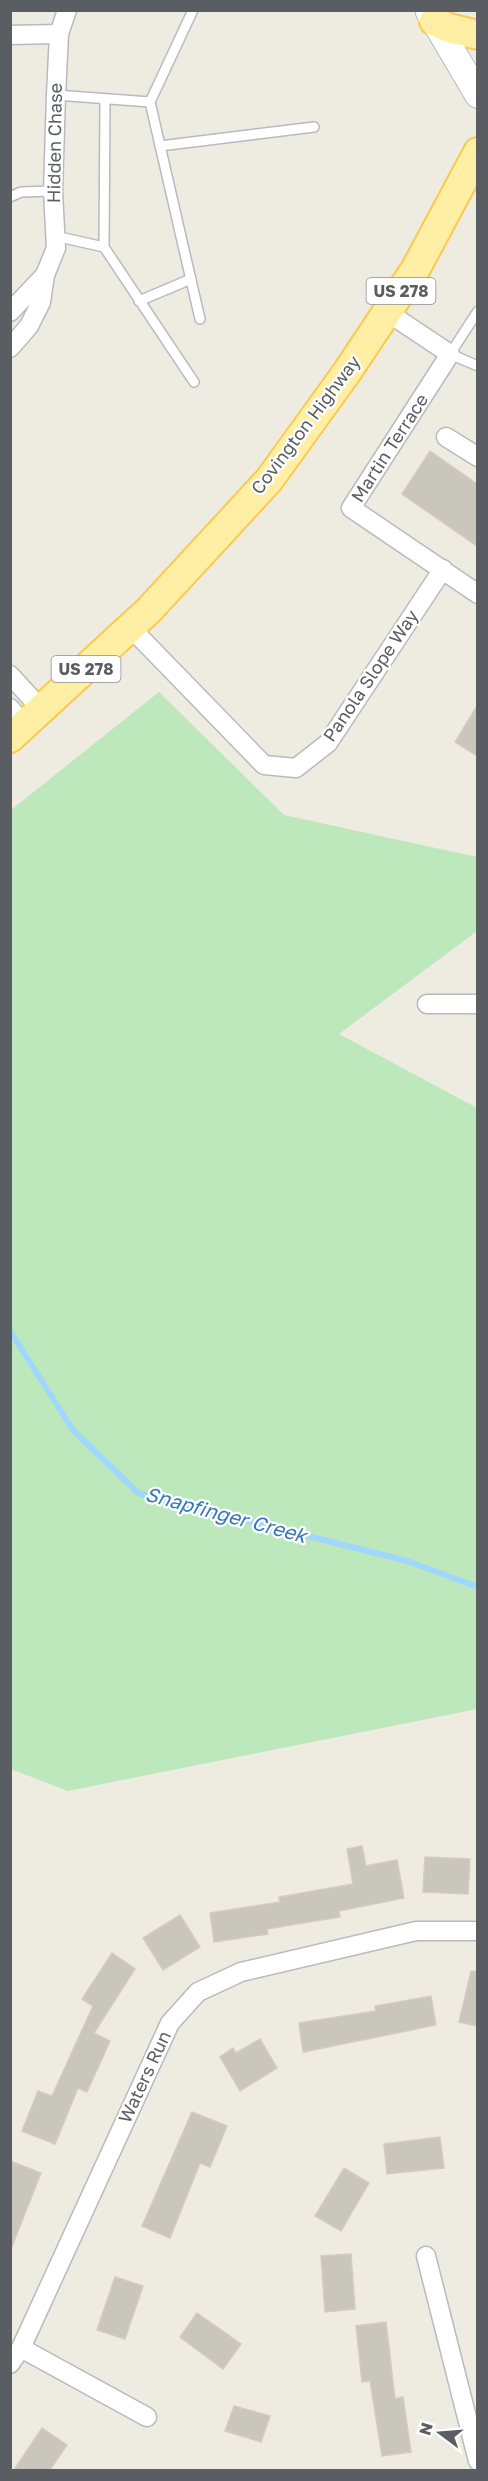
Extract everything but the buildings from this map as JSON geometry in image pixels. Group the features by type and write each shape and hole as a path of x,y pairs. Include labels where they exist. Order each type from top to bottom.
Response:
{"main road":[{"path":"431,16 449,28 477,35"},
{"name":"Covington Highway","path":"22,721 129,627 269,480 415,270 477,152"}],"street":[{"name":"Hidden Chase","path":"10,348 28,326 41,302 45,275 56,248 53,192 56,95 59,34 67,10"},
{"path":"431,16 477,95"},
{"path":"10,35 59,34"},
{"name":"Hidden Chase","path":"10,312 45,275"},
{"path":"387,312 450,354"},
{"name":"Martin Terrace","path":"450,354 351,508 477,594"},
{"path":"446,437 477,457"},
{"name":"Panola Slope Way","path":"129,627 264,765 296,768 328,743 443,569"},
{"path":"10,675 22,721"},
{"path":"427,1004 477,1004"},
{"name":"Waters Run","path":"10,2364 21,2348 170,2023 198,1992 241,1972 416,1931 477,1931"},
{"path":"426,2256 477,2461"},
{"path":"21,2348 147,2417"}],"lane":[{"path":"193,10 150,102 200,319"},
{"path":"56,95 150,102"},
{"path":"105,99 104,247 194,382"},
{"path":"160,146 314,127"},
{"path":"10,197 21,192 53,192"},
{"path":"55,236 104,247"},
{"path":"139,301 191,279"},
{"path":"477,311 474,324 450,354 477,366"}],"green space":[{"path":"159,692 284,815 477,857 477,931 339,1034 477,1108 477,1709 68,1791 11,1769 11,810"}],"waterway":[{"name":"Snapfinger Creek","path":"10,1331 73,1430 138,1493 407,1561 478,1587"}]}
